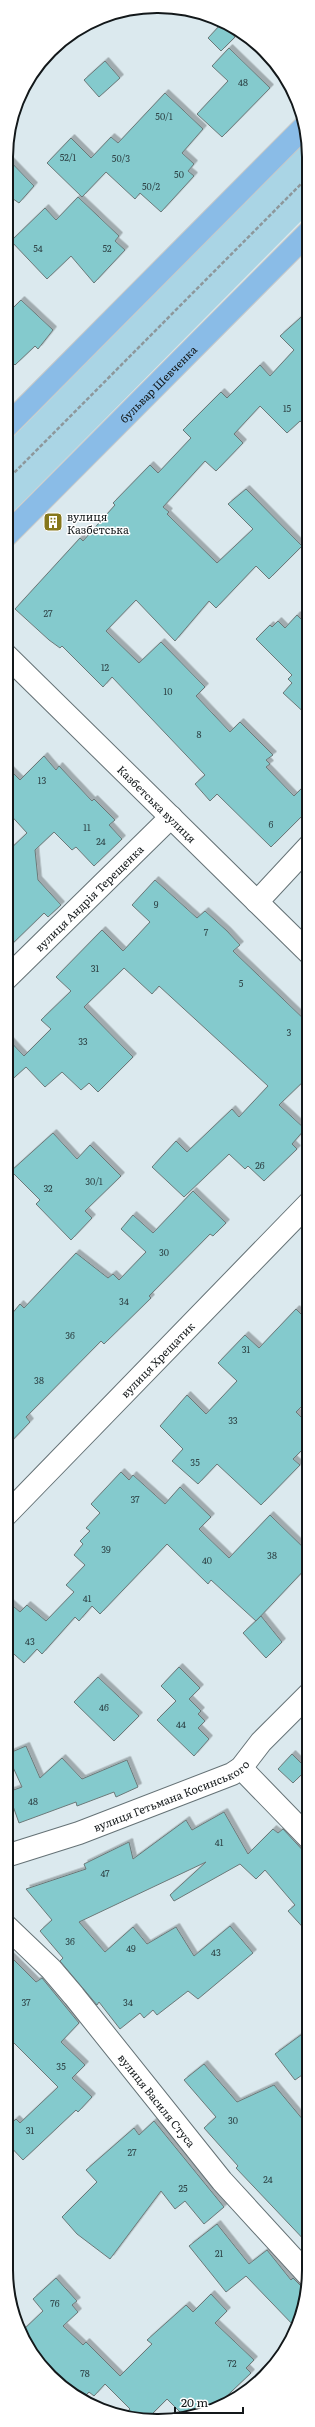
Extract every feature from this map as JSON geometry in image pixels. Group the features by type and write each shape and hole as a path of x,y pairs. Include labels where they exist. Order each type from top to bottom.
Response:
{"main road":[{"path":"13,419 300,132"},
{"name":"бульвар Шевченка","path":"13,529 302,239"}],"street":[{"name":"Казбетська вулиця","path":"13,661 302,946"},
{"name":"вулиця Андрія Терещенка","path":"13,972 171,817"},
{"path":"257,902 302,854"},
{"name":"вулиця Хрещатик","path":"13,1508 302,1210"},
{"name":"вулиця Гетьмана Косинського","path":"13,1854 64,1838 223,1779 241,1768 261,1742 302,1701"},
{"path":"241,1768 302,1831"},
{"name":"вулиця Василя Стуса","path":"13,1933 51,1969 222,2181 302,2268"}],"path":[{"path":"13,474 302,183"}],"shaded area":[{"path":"302,145 302,220 13,512 13,437"}],"building":[{"path":"218,27 229,32 235,37 221,51 208,38"},
{"path":"229,48 270,88 222,137 197,114 228,81 212,66"},
{"path":"105,61 120,78 99,97 84,80"},
{"path":"165,93 203,129 182,153 194,164 188,171 194,176 161,212 140,193 135,199 106,172 82,197 47,163 71,138 91,158 111,137 118,143"},
{"path":"13,164 34,186 19,203 13,199"},
{"path":"78,197 119,236 115,241 125,250 94,283 71,256 47,279 13,243 13,239 45,208 56,220"},
{"path":"21,300 53,330 38,349 35,346 15,365 13,363 13,308"},
{"path":"302,316 302,423 300,421 287,433 260,406 234,434 243,443 216,471 205,461 163,507 169,512 167,514 217,563 253,529 228,504 246,489 302,546 269,579 256,566 216,608 209,601 175,641 136,600 106,631 139,663 161,642 205,687 196,696 230,732 240,722 273,755 266,760 270,764 266,767 294,796 302,788 302,816 271,847 217,794 210,801 195,784 205,775 112,677 103,687 62,646 60,648 49,640 15,609 80,538 83,541 115,505 113,503 150,465 158,473 191,438 183,430 221,392 227,398 260,365 270,376 294,350 280,336"},
{"path":"297,615 302,620 302,711 283,693 292,683 288,679 292,675 256,639 270,625 272,627 278,621 285,628"},
{"path":"44,756 56,770 59,766 92,801 94,799 115,820 109,825 122,839 94,866 76,847 72,850 54,832 35,850 38,880 61,905 48,917 44,913 13,943 13,846 27,833 13,818 13,773 20,780"},
{"path":"155,880 197,918 205,911 240,945 233,951 302,1017 302,1083 279,1105 302,1126 302,1132 292,1144 297,1149 264,1181 248,1166 245,1169 229,1154 184,1197 152,1167 176,1141 187,1152 232,1109 239,1117 268,1086 159,986 152,994 124,968 84,1007 133,1057 98,1092 89,1083 81,1090 62,1072 45,1087 26,1067 13,1079 13,1044 24,1056 51,1029 41,1020 71,991 56,977 102,930 123,951 150,922 132,905"},
{"path":"53,1133 77,1159 90,1145 121,1176 85,1211 92,1218 71,1240 36,1204 40,1200 13,1173 13,1169"},
{"path":"193,1191 226,1223 213,1236 210,1234 149,1296 151,1298 104,1344 101,1341 26,1417 30,1422 13,1440 13,1312 20,1304 24,1308 76,1253 108,1278 113,1274 119,1280 146,1252 121,1229 133,1215 153,1233"},
{"path":"296,1309 302,1315 302,1406 296,1412 302,1418 302,1450 293,1459 300,1465 261,1505 217,1464 198,1484 172,1461 183,1449 160,1426 187,1395 206,1414 237,1381 218,1363 245,1335 259,1348"},
{"path":"121,1472 129,1480 133,1475 165,1504 180,1487 211,1517 199,1529 229,1558 270,1515 302,1546 302,1572 256,1621 211,1580 208,1584 167,1544 100,1614 92,1606 79,1621 75,1617 42,1654 37,1649 24,1663 13,1653 13,1606 20,1612 27,1605 46,1621 74,1592 66,1585 85,1565 74,1555 83,1544 80,1541 90,1531 86,1528 100,1513 91,1504"},
{"path":"261,1616 282,1642 266,1658 243,1633"},
{"path":"179,1667 200,1688 189,1699 201,1711 198,1714 205,1721 198,1728 209,1739 194,1756 157,1720 176,1701 161,1686"},
{"path":"98,1677 139,1716 114,1741 74,1702"},
{"path":"26,1746 40,1778 62,1758 82,1779 127,1760 138,1787 116,1797 114,1792 77,1806 76,1802 19,1823 13,1806 13,1790 22,1787 13,1767 13,1751"},
{"path":"292,1754 302,1764 302,1774 293,1783 278,1769"},
{"path":"224,1812 248,1854 273,1829 278,1833 283,1829 302,1849 302,1926 288,1911 295,1905 265,1870 256,1879 240,1864 174,1901 170,1895 206,1862 79,1922 105,1952 133,1927 147,1944 176,1927 194,1956 230,1926 253,1953 198,1999 188,1991 157,2015 153,2010 144,2018 140,2013 120,2029 99,2002 97,2005 60,1961 63,1958 40,1931 52,1920 26,1889 86,1869 84,1864 129,1842 133,1859 186,1820 192,1830"},
{"path":"13,1959 36,1982 42,1978 79,2023 61,2042 85,2065 72,2078 92,2097 78,2112 76,2110 23,2160 13,2149 13,2122 16,2119 20,2123 58,2087 13,2042"},
{"path":"302,2034 302,2075 295,2080 275,2054"},
{"path":"204,2064 237,2102 274,2085 302,2119 302,2238 236,2168 238,2166 204,2128 216,2117 184,2080"},
{"path":"154,2121 224,2207 204,2224 185,2201 175,2209 161,2191 110,2259 77,2234 62,2217 97,2182 86,2170 134,2128 139,2135"},
{"path":"217,2224 249,2264 267,2250 291,2280 293,2278 301,2286 292,2323 246,2276 226,2292 189,2246"},
{"path":"56,2278 77,2301 72,2305 78,2312 63,2326 83,2345 86,2342 120,2376 152,2344 147,2340 186,2305 193,2312 211,2294 227,2311 215,2323 254,2360 246,2368 251,2373 226,2397 195,2409 180,2412 167,2399 152,2414 128,2411 130,2409 105,2384 94,2396 89,2392 86,2395 62,2378 49,2365 37,2350 25,2328 43,2311 33,2299"}],"place":[{"name":"вулиця Казбетська","path":"53,522"}]}
